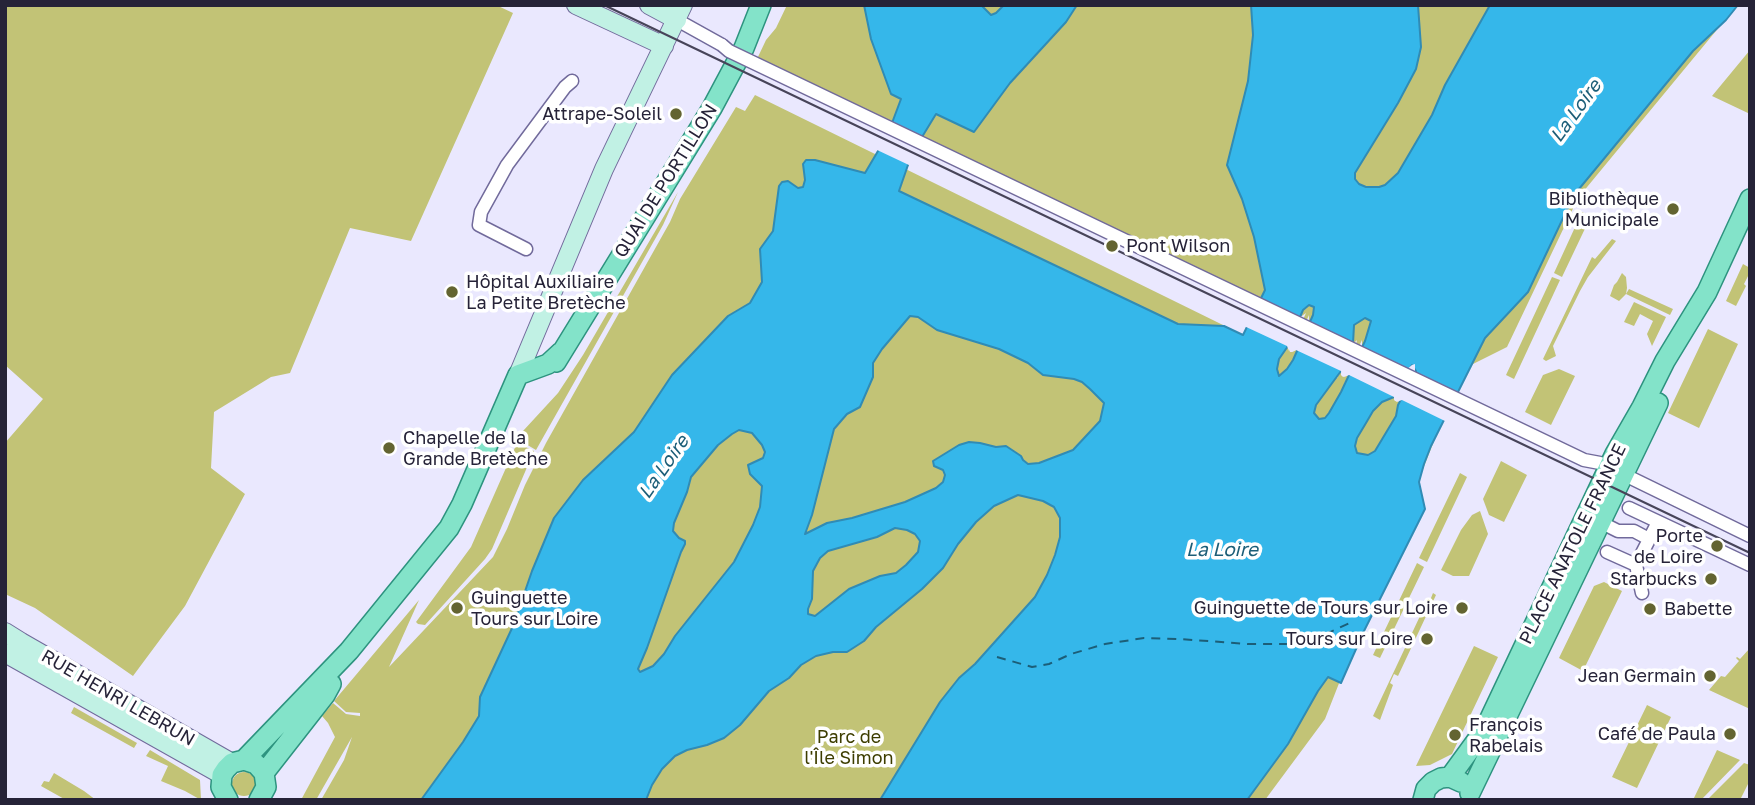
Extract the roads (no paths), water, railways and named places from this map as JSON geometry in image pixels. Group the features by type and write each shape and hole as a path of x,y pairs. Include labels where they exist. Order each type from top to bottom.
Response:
{"main road":[{"path":"576,5 664,46"},
{"path":"649,5 680,13"},
{"name":"QUAI DE PORTILLON","path":"504,409 526,382 550,371 712,108 744,48 761,5"},
{"name":"QUAI DE PORTILLON","path":"228,782 349,651 449,528 504,409 604,169 680,13"},
{"path":"1698,317 1750,199"},
{"path":"1698,317 1750,217"},
{"name":"PLACE ANATOLE FRANCE","path":"1423,800 1426,789 1433,782 1450,777 1485,729 1615,454 1665,361 1698,317"},
{"name":"PLACE ANATOLE FRANCE","path":"1471,796 1698,317"},
{"name":"QUAI DE PORTILLON","path":"518,374 548,364 561,352"},
{"name":"RUE HENRI LEBRUN","path":"5,632 228,782"},
{"name":"QUAI DE PORTILLON","path":"264,773 325,695 349,651"},
{"name":"RUE HENRI LEBRUN","path":"5,653 228,782"},
{"path":"228,782 256,764 267,780 264,794 259,800"},
{"path":"1450,777 1466,786 1471,796"}],"street":[{"path":"680,13 729,51 1584,460 1600,463"},
{"path":"526,249 479,225 481,212 507,165 572,81"},
{"path":"1629,477 1750,536"},
{"path":"1629,508 1750,565"},
{"path":"1642,593 1636,565 1658,522"},
{"path":"1606,525 1618,531 1634,531 1649,539"},
{"path":"1607,552 1636,565"}],"water":[{"name":"La Loire","path":"864,5 981,5 991,15 1004,5 1077,5 1066,22 1010,83 974,132 936,114 908,165 899,191 1178,324 1224,326 1243,335 1265,290 1254,237 1242,199 1227,165 1248,81 1253,35 1251,5 1418,5 1421,47 1416,69 1355,173 1359,184 1379,187 1398,173 1490,5 1738,5 1693,51 1574,195 1528,292 1485,338 1424,464 1419,482 1425,509 1341,683 1328,677 1288,744 1247,800 880,800 940,702 1035,597 1047,575 1060,537 1060,518 1054,507 1043,501 1018,495 994,506 976,522 943,568 876,627 864,641 847,652 816,656 801,665 789,678 769,691 740,725 724,738 675,756 662,769 646,800 421,800 479,716 480,697 513,626 554,518 583,480 634,432 672,375 728,316 750,303 762,282 760,249 773,231 779,186 788,181 798,188 803,187 803,164 806,160 865,173 892,123 901,99 891,94 871,39","holes":["1309,305 1314,307 1293,360 1279,376 1279,359 1288,346 1303,310","910,316 918,317 937,330 999,349 1028,363 1043,375 1082,382 1104,403 1100,421 1073,450 1039,463 1028,464 1006,446 969,442 959,445 933,461 934,466 943,470 945,475 943,482 936,488 905,502 827,523 805,534 834,429 847,414 860,407 873,377 873,363","1365,318 1371,321 1365,341 1341,392 1325,418 1319,419 1314,413 1316,405 1341,371 1353,344 1354,325","1412,365 1416,371 1398,405 1396,416 1375,451 1368,455 1357,453 1357,438 1373,411 1382,402 1394,397","739,430 752,433 762,445 765,452 763,458 748,465 750,474 762,486 760,507 734,562 675,636 664,654 653,666 640,672 638,669 685,544 673,531 674,523 691,477 718,445","895,528 915,534 920,541 918,552 896,573 880,576 849,589 815,616 808,614 812,599 813,571 820,558 828,551 877,537"]}],"tram line":[{"path":"604,5 1750,553"}],"place":[{"name":"Attrape-Soleil","path":"676,114"},
{"name":"Bibliothèque Municipale","path":"1673,209"},
{"name":"Pont Wilson","path":"1112,246"},
{"name":"Hôpital Auxiliaire La Petite Bretèche","path":"452,292"},
{"name":"Chapelle de la Grande Bretèche","path":"389,448"},
{"name":"Porte de Loire","path":"1717,546"},
{"name":"Starbucks","path":"1711,579"},
{"name":"Guinguette Tours sur Loire","path":"457,608"},
{"name":"Guinguette de Tours sur Loire","path":"1462,608"},
{"name":"Babette","path":"1650,609"},
{"name":"Tours sur Loire","path":"1427,639"},
{"name":"Jean Germain","path":"1710,676"},
{"name":"Café de Paula","path":"1730,734"},
{"name":"François Rabelais","path":"1455,735"}],"park label":[{"name":"Parc de l'Île Simon","path":"849,747"}]}
